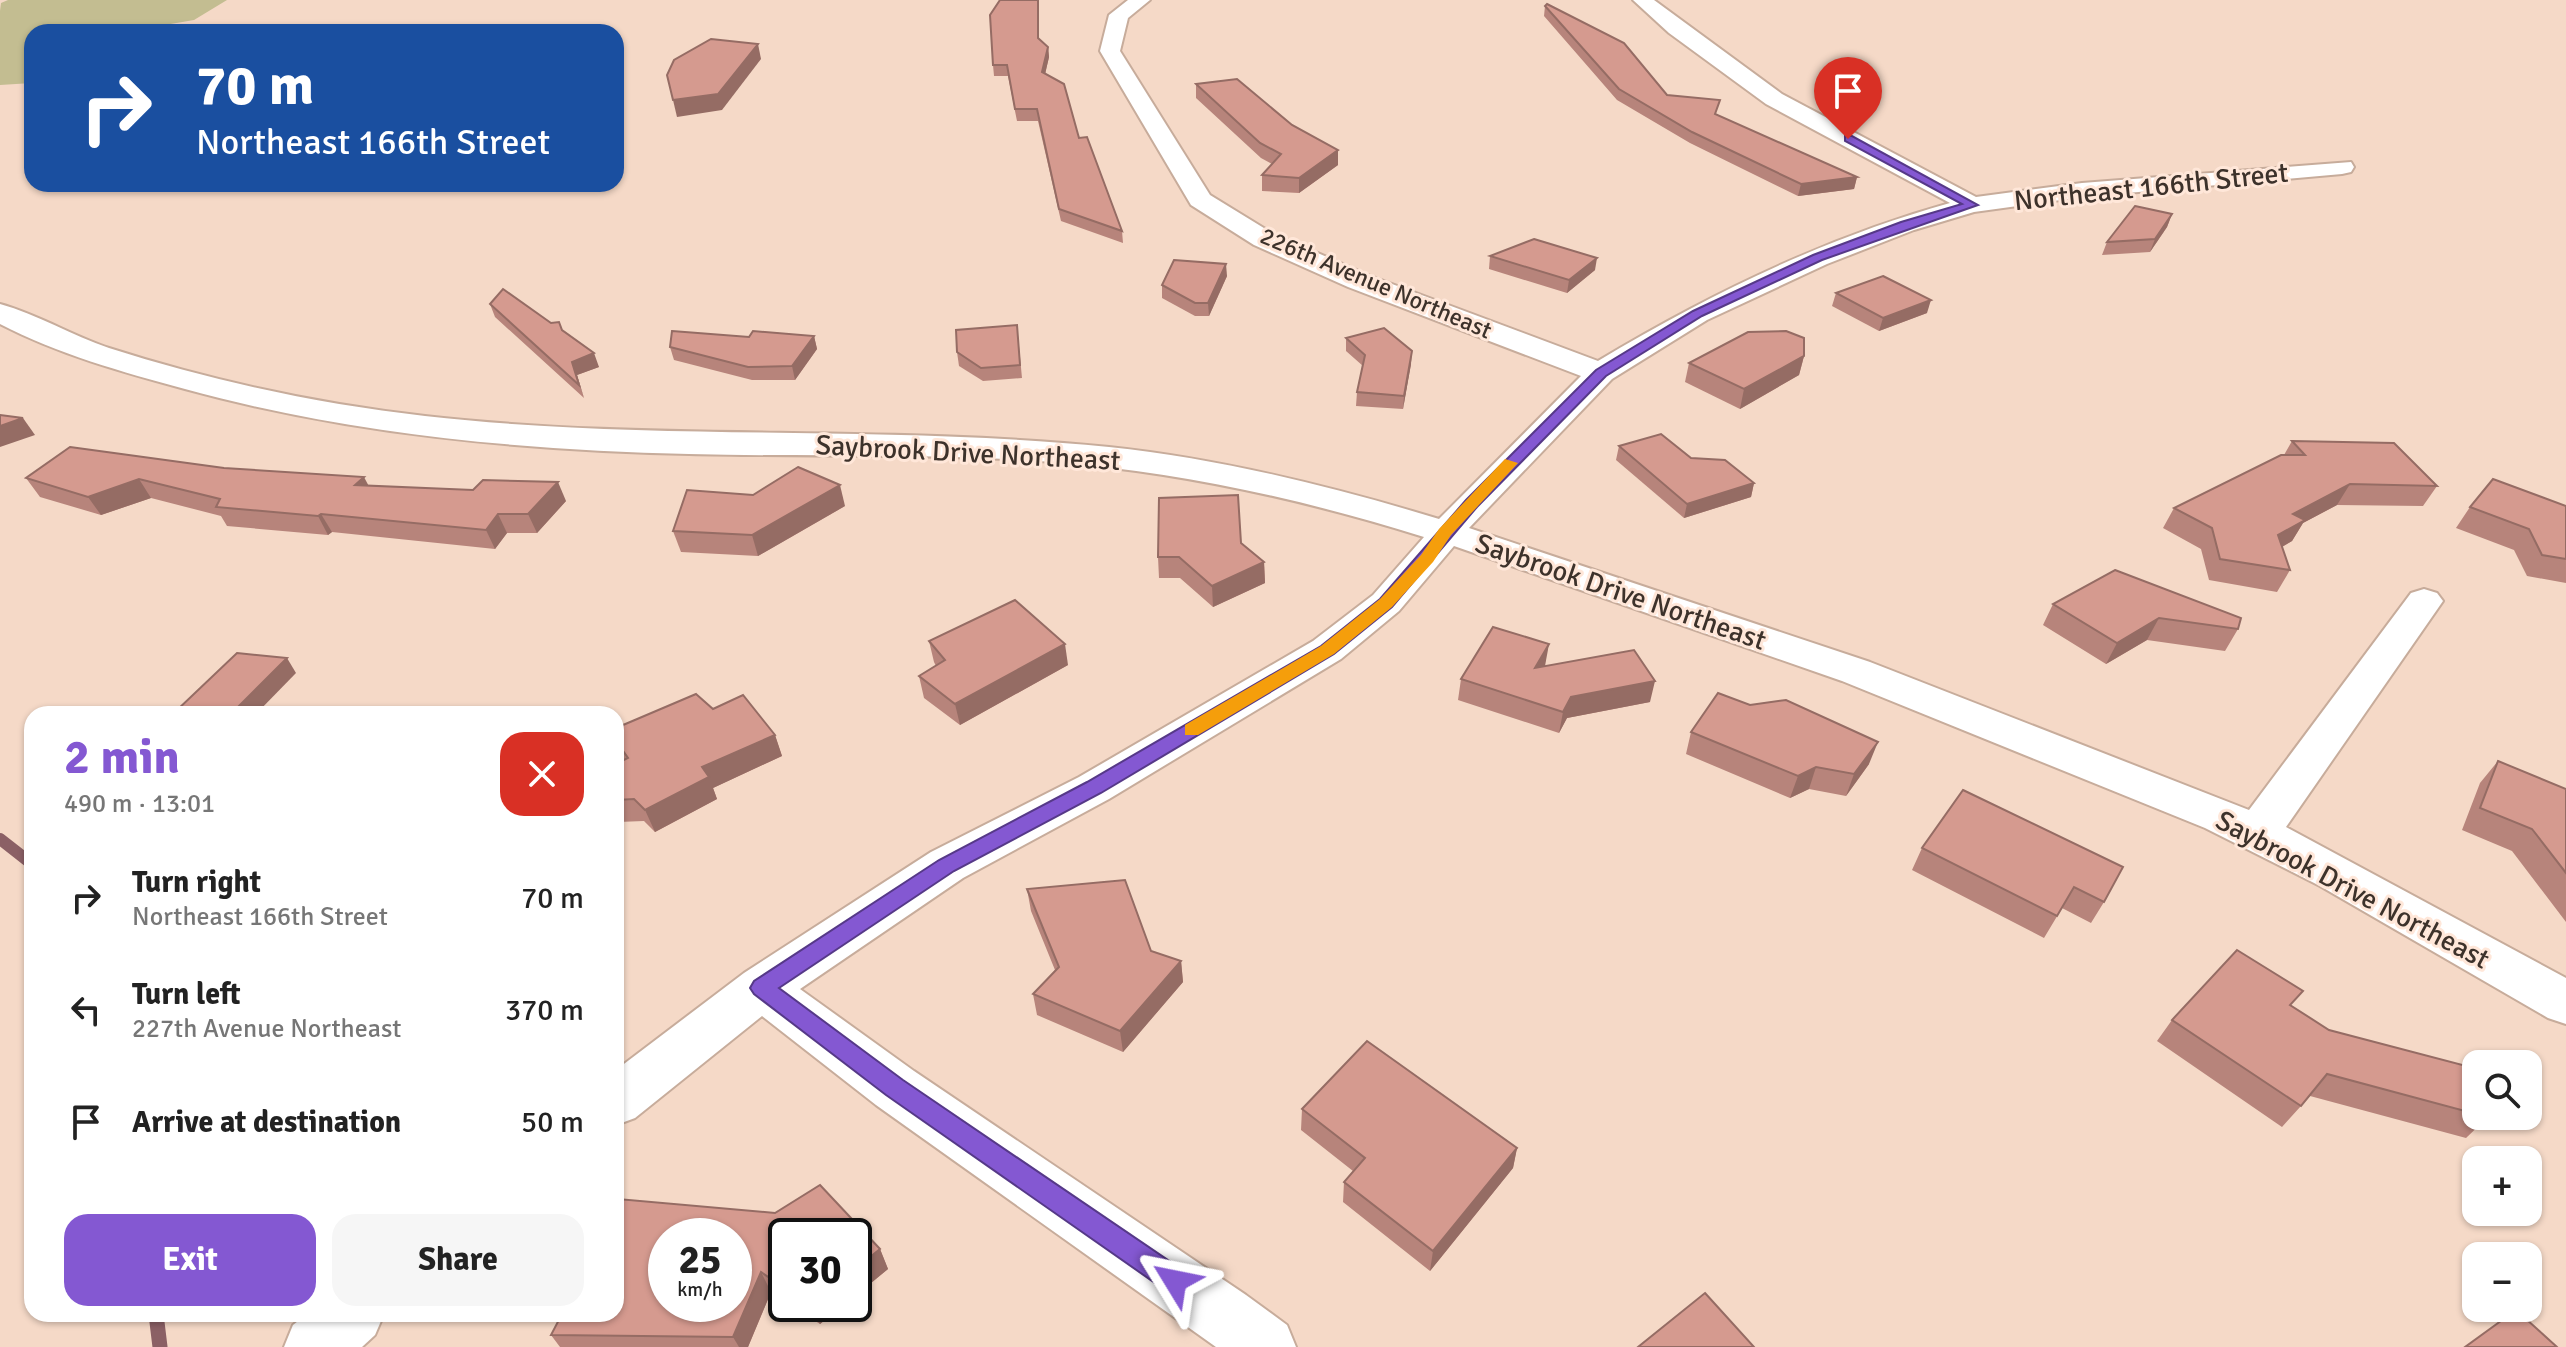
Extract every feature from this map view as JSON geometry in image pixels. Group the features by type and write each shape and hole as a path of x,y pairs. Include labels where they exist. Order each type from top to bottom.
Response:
{"street":[{"name":"226th Avenue Northeast","path":"1141,0 1119,15 1110,51 1200,200 1263,239 1358,281 1601,373"},
{"path":"1642,0 1676,29 1774,99 1972,205"},
{"name":"Northeast 166th Street","path":"624,1095 762,988 947,865 1094,788 1327,650 1386,603 1427,559 1445,532 1601,373 1697,314 1817,258 1905,224 1972,205 2082,190 2342,167"},
{"name":"Saybrook Drive Northeast","path":"0,313 52,341 211,388 321,410 492,432 683,444 920,444 1068,451 1179,466 1292,488 1445,532 1706,617 1982,718 2257,833 2566,1003"},
{"path":"2257,833 2424,601"},
{"path":"762,988 895,1088 1225,1316 1265,1347"},
{"path":"315,1347 345,1322"}],"shaded area":[{"path":"8,0 227,0 194,20 171,24 24,24 24,84 0,85 1,3"}],"building":[{"path":"1000,0 1038,0 1038,38 1048,47 1042,72 1064,84 1079,138 1087,137 1122,231 1059,209 1037,109 1015,109 1007,65 993,65 990,15"},
{"path":"1547,4 1624,43 1667,95 1720,100 1715,114 1857,177 1801,184 1692,132 1619,89 1545,6"},
{"path":"711,39 758,44 718,94 673,100 667,75 674,60"},
{"path":"1237,79 1292,125 1338,150 1299,178 1262,175 1281,154 1260,143 1196,84"},
{"path":"2135,206 2172,214 2155,239 2107,242"},
{"path":"1534,239 1597,258 1569,280 1490,256"},
{"path":"1174,260 1226,264 1208,303 1195,303 1162,285"},
{"path":"1883,276 1931,300 1883,318 1836,293"},
{"path":"503,289 551,323 559,322 562,330 594,353 572,362 579,385 490,304"},
{"path":"1017,325 1020,365 981,368 957,352 956,330"},
{"path":"1384,328 1412,351 1404,396 1357,392 1365,355 1346,338"},
{"path":"672,331 749,337 753,331 814,336 792,366 748,367 670,347"},
{"path":"1786,331 1804,338 1804,356 1744,389 1689,363 1748,332"},
{"path":"0,415 23,418 0,426"},
{"path":"1661,434 1691,458 1725,460 1754,483 1687,504 1619,446"},
{"path":"2292,441 2394,443 2437,486 2350,484 2293,514 2305,520 2278,535 2290,570 2220,559 2212,528 2174,508 2281,455 2305,455"},
{"path":"70,447 224,468 364,477 355,485 473,490 483,480 558,482 528,514 498,514 486,530 216,507 220,499 139,479 88,497 26,478"},
{"path":"798,467 840,485 752,535 673,531 687,490 753,495"},
{"path":"2493,479 2566,506 2566,559 2542,555 2529,529 2470,507"},
{"path":"1238,495 1241,543 1264,562 1212,586 1179,557 1158,557 1159,498"},
{"path":"2115,570 2241,618 2238,629 2159,618 2117,643 2053,604"},
{"path":"1015,600 1065,644 955,704 919,676 945,660 929,641"},
{"path":"1493,627 1549,644 1535,668 1634,650 1655,681 1571,697 1563,712 1461,679"},
{"path":"237,653 287,658 239,706 181,706"},
{"path":"1718,693 1750,705 1786,700 1878,742 1854,774 1816,767 1798,776 1691,732"},
{"path":"696,694 713,709 743,695 775,735 702,767 709,777 645,810 634,799 624,800 624,760 628,758 624,752 624,725"},
{"path":"2498,761 2566,789 2566,873 2532,829 2480,808"},
{"path":"1963,790 2123,867 2104,902 2074,887 2057,916 1922,848"},
{"path":"1125,880 1151,951 1181,961 1120,1031 1033,994 1059,967 1027,889"},
{"path":"2237,950 2303,991 2290,1005 2329,1030 2462,1065 2462,1110 2327,1074 2301,1106 2172,1020"},
{"path":"1367,1041 1517,1148 1433,1251 1344,1182 1365,1158 1302,1109"},
{"path":"820,1185 851,1218 768,1218 768,1277 761,1272 752,1293 752,1218 648,1218 648,1322 739,1322 733,1337 551,1335 558,1322 624,1322 624,1200 775,1213"},
{"path":"872,1240 880,1249 872,1255"},
{"path":"1705,1293 1754,1347 1638,1347"},
{"path":"2499,1322 2529,1322 2557,1347 2465,1347"}],"waterway":[{"path":"0,839 24,858"},
{"path":"157,1322 160,1347"}],"slow traffic":[{"path":"1191,730 1327,650 1386,603 1427,559 1445,532 1510,463"}],"route":[{"path":"1175,1281 895,1088 762,988 947,865 1094,788 1327,650 1386,603 1472,503 1601,373 1697,314 1817,258 1905,224 1972,205 1848,139"}]}
